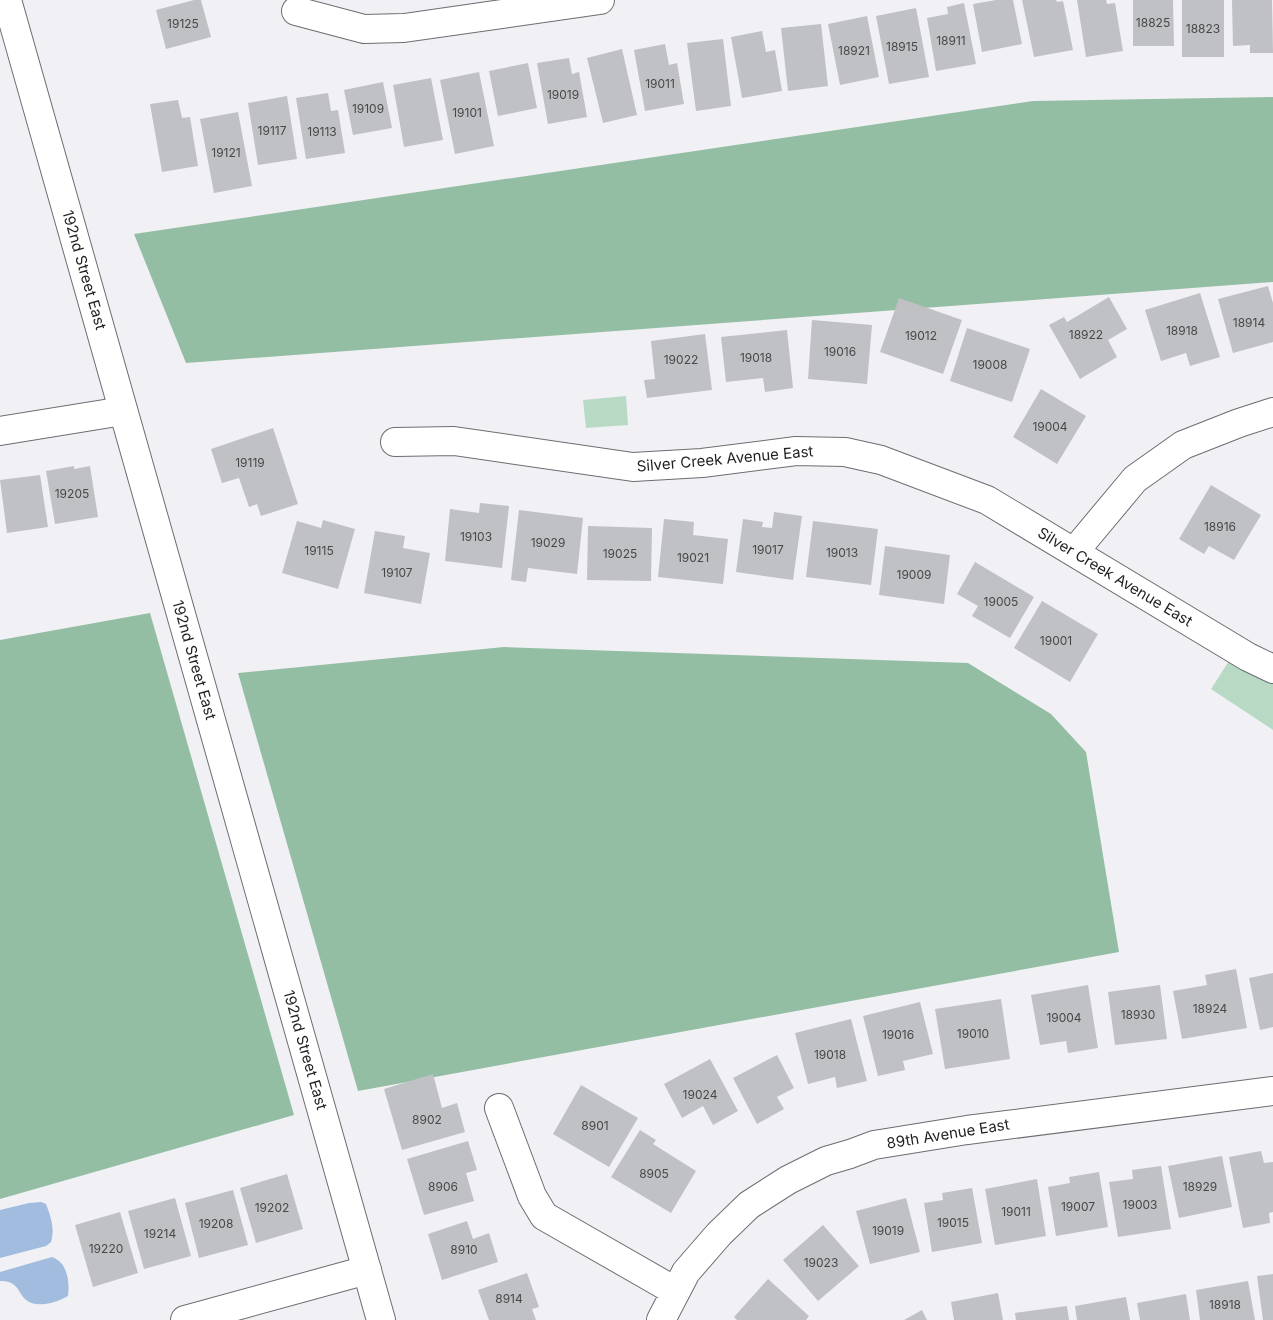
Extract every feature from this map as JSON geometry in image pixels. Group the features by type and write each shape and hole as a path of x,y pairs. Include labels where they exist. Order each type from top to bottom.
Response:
{"street":[{"name":"192nd Street East","path":"7,0 382,1320"},
{"path":"296,11 364,29 404,28 446,10 600,0"},
{"path":"0,431 123,411"},
{"path":"1074,552 1135,478 1183,445 1273,412"},
{"name":"Silver Creek Avenue East","path":"394,442 454,441 633,468 702,463 796,451 845,452 881,460 987,500 1248,656 1273,669"},
{"name":"89th Avenue East","path":"661,1320 686,1272 719,1234 749,1205 788,1180 826,1161 874,1145 966,1130 1273,1091"},
{"path":"499,1108 532,1196 544,1216 675,1291"},
{"path":"185,1320 367,1270"}],"green space":[{"path":"1273,97 1273,282 186,363 134,234 1033,101"},
{"path":"626,396 628,425 586,428 583,400"},
{"path":"150,613 294,1115 0,1199 0,640"},
{"path":"504,647 968,663 1051,714 1086,752 1119,952 358,1091 238,673"},
{"path":"1229,661 1273,681 1273,730 1211,689"}],"water":[{"path":"41,1202 46,1204 51,1218 53,1232 51,1242 46,1246 0,1258 0,1210"},
{"path":"52,1257 61,1263 66,1273 68,1296 63,1299 48,1304 28,1302 14,1285 0,1281 0,1272"}],"building":[{"path":"194,0 201,0 211,37 166,49 156,10"},
{"path":"996,0 1013,0 1022,44 982,52 973,4"},
{"path":"1022,0 1063,1 1073,50 1034,57"},
{"path":"1077,0 1106,0 1107,4 1115,3 1123,51 1086,57"},
{"path":"1133,0 1173,0 1174,46 1133,46"},
{"path":"1182,0 1224,0 1224,57 1182,57"},
{"path":"1232,0 1272,0 1273,53 1250,53 1250,45 1233,46"},
{"path":"964,3 976,64 936,71 927,18 948,14 947,7"},
{"path":"916,8 929,77 889,84 876,16"},
{"path":"867,16 879,77 840,85 828,24"},
{"path":"821,24 828,86 788,91 781,28"},
{"path":"762,31 766,52 775,50 782,91 742,98 731,37"},
{"path":"723,39 731,106 696,111 687,43"},
{"path":"665,44 669,65 677,63 684,104 645,111 634,50"},
{"path":"622,49 637,115 603,123 587,58"},
{"path":"569,58 572,74 579,72 587,117 548,124 537,63"},
{"path":"528,63 537,108 498,116 489,71"},
{"path":"479,72 494,146 455,154 440,80"},
{"path":"431,78 443,140 404,147 393,85"},
{"path":"383,82 392,128 353,135 344,90"},
{"path":"328,93 331,111 338,110 345,153 306,159 296,98"},
{"path":"287,96 297,159 258,165 248,103"},
{"path":"178,100 182,118 190,117 198,166 162,172 150,104"},
{"path":"238,112 252,186 214,193 200,119"},
{"path":"1268,286 1273,303 1273,342 1233,353 1218,299"},
{"path":"1200,293 1220,357 1190,366 1186,353 1161,361 1145,310"},
{"path":"1109,297 1127,329 1108,340 1117,357 1080,379 1049,325 1064,317 1067,322"},
{"path":"899,298 962,320 943,374 880,352"},
{"path":"812,320 872,325 867,384 808,379"},
{"path":"967,328 1030,349 1012,402 950,381"},
{"path":"787,330 793,388 765,392 763,378 726,382 721,337"},
{"path":"705,334 712,390 647,398 644,380 655,379 651,341"},
{"path":"1041,389 1086,416 1057,464 1013,437"},
{"path":"273,428 298,504 261,516 257,504 249,507 239,478 222,483 211,449"},
{"path":"74,466 74,469 90,466 98,517 55,524 46,471"},
{"path":"40,475 48,527 7,533 0,480"},
{"path":"1211,485 1261,515 1234,560 1209,546 1204,554 1179,539"},
{"path":"480,503 509,506 502,568 445,561 450,509 479,513"},
{"path":"519,510 583,518 577,574 528,568 526,582 511,580"},
{"path":"774,512 802,516 793,580 736,572 743,519 763,522 762,527 772,528"},
{"path":"664,519 694,522 693,535 728,539 723,584 658,577"},
{"path":"323,520 355,529 338,589 282,573 297,521 321,528"},
{"path":"813,521 878,529 871,585 806,577"},
{"path":"588,526 652,528 651,581 587,580"},
{"path":"375,531 405,536 403,548 430,553 421,604 364,593"},
{"path":"885,546 950,555 944,604 879,595"},
{"path":"975,562 1034,597 1010,638 972,616 978,606 957,594"},
{"path":"1042,601 1098,634 1070,682 1014,648"},
{"path":"1236,969 1247,1028 1182,1039 1173,991 1207,985 1205,975"},
{"path":"1273,973 1273,1027 1260,1030 1249,978"},
{"path":"1088,985 1098,1048 1068,1053 1066,1041 1040,1045 1031,995"},
{"path":"1160,985 1167,1039 1115,1045 1108,992"},
{"path":"1001,999 1010,1059 945,1069 935,1009"},
{"path":"920,1002 933,1054 903,1061 905,1070 878,1076 863,1016"},
{"path":"851,1019 867,1081 837,1088 835,1077 808,1084 795,1033"},
{"path":"777,1055 794,1088 777,1097 784,1109 757,1124 733,1078"},
{"path":"710,1059 738,1111 713,1125 703,1106 682,1118 664,1084"},
{"path":"433,1074 442,1108 457,1103 465,1132 402,1150 384,1089"},
{"path":"581,1085 638,1118 609,1167 553,1134"},
{"path":"640,1130 656,1140 653,1144 696,1171 671,1213 611,1177"},
{"path":"468,1141 477,1170 466,1173 474,1201 424,1215 407,1159"},
{"path":"1261,1151 1264,1163 1273,1162 1273,1212 1269,1213 1270,1223 1243,1228 1229,1157"},
{"path":"1222,1156 1232,1207 1179,1218 1168,1166"},
{"path":"1161,1166 1171,1229 1118,1237 1109,1182 1133,1179 1132,1170"},
{"path":"1099,1172 1108,1227 1056,1236 1048,1187 1070,1183 1069,1177"},
{"path":"287,1174 303,1229 256,1243 240,1188"},
{"path":"1037,1179 1046,1236 995,1245 985,1189"},
{"path":"972,1188 982,1243 932,1252 924,1203 943,1200 942,1193"},
{"path":"233,1190 248,1245 199,1258 185,1203"},
{"path":"175,1198 191,1256 144,1269 128,1211"},
{"path":"906,1198 920,1252 870,1264 856,1211"},
{"path":"120,1212 138,1273 93,1287 75,1225"},
{"path":"467,1221 473,1239 489,1233 498,1262 442,1280 428,1234"},
{"path":"823,1225 859,1266 818,1301 783,1260"},
{"path":"527,1273 539,1307 532,1309 536,1320 489,1320 478,1290"},
{"path":"1273,1274 1273,1320 1263,1320 1257,1276"},
{"path":"768,1279 809,1316 806,1320 737,1320 734,1317"},
{"path":"1248,1281 1255,1320 1200,1320 1196,1290"},
{"path":"998,1293 1003,1320 954,1320 951,1302"},
{"path":"1186,1294 1190,1320 1140,1320 1137,1303"},
{"path":"1126,1297 1130,1320 1077,1320 1075,1306"},
{"path":"1067,1306 1069,1320 1016,1320 1015,1313"},
{"path":"922,1310 927,1320 904,1320"}]}
